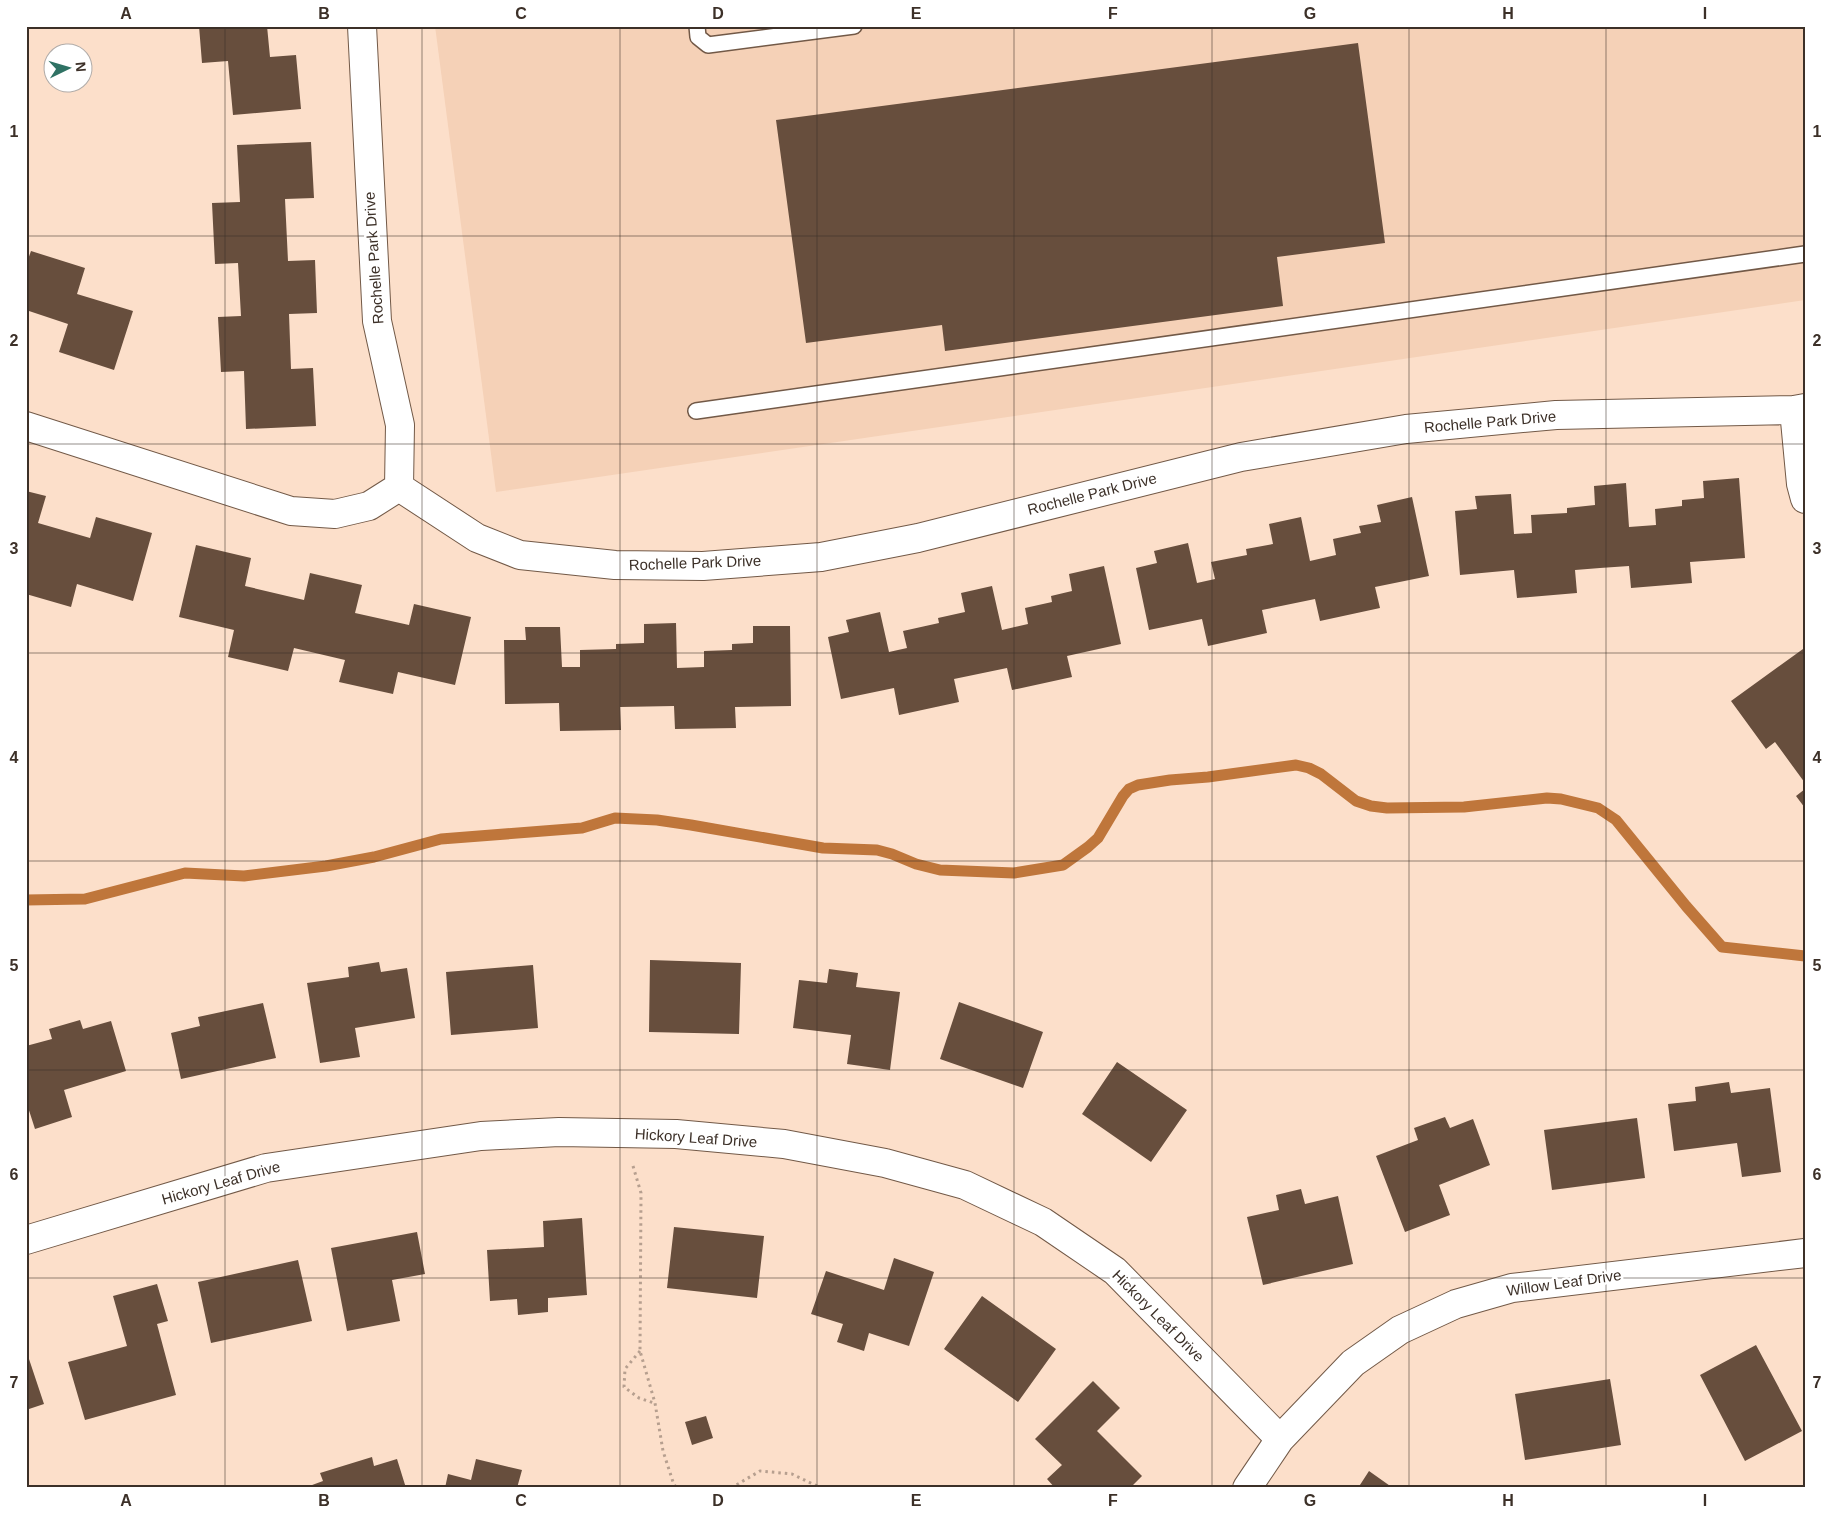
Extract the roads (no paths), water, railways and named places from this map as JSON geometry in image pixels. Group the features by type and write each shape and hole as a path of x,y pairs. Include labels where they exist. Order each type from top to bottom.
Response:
{"street":[{"name":"Rochelle Park Drive","path":"362,26 377,321 400,425 399,487 477,538 520,555 615,565 703,566 830,555 918,538 1241,457 1406,430 1556,415 1800,409"},
{"path":"1800,409 1801,484 1805,499"},
{"path":"26,426 291,511 335,514 369,506 399,487"},
{"name":"Hickory Leaf Drive","path":"26,1240 266,1168 481,1136 559,1132 676,1134 784,1144 885,1163 965,1185 1043,1222 1115,1271 1280,1439"},
{"name":"Willow Leaf Drive","path":"1247,1488 1280,1439 1354,1363 1400,1330 1456,1304 1512,1288 1805,1253"}],"lane":[{"path":"697,26 698,37 708,45 854,26"},
{"path":"696,411 1805,254"}],"waterway":[{"path":"26,900 85,899 185,873 244,876 326,866 374,857 441,839 582,828 615,818 657,820 823,848 877,850 916,864 940,870 1014,873 1063,865 1098,838 1123,796 1129,789 1138,785 1296,765 1309,768 1321,774 1356,801 1371,806 1387,808 1464,807 1547,798 1561,799 1598,808 1616,820 1722,947 1805,956"}]}
